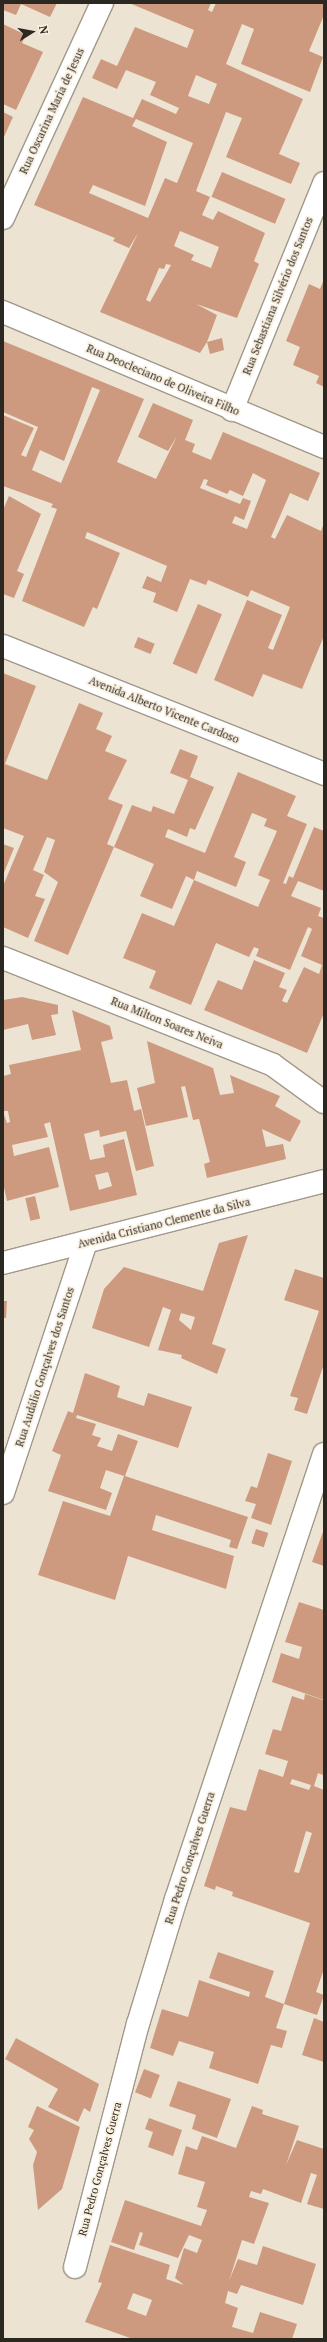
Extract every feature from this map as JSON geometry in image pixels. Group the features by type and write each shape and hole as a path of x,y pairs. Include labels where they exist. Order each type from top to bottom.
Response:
{"street":[{"name":"Rua Oscarina Maria de Jesus","path":"3,218 102,3"},
{"name":"Rua Sebastiana Silvério dos Santos","path":"232,410 324,183"},
{"name":"Rua Deocleciano de Oliveira Filho","path":"3,312 232,410 324,447"},
{"name":"Avenida Alberto Vicente Cardoso","path":"3,646 324,774"},
{"name":"Rua Milton Soares Neiva","path":"3,958 273,1065 324,1102"},
{"path":"3,975 30,969"},
{"name":"Avenida Cristiano Clemente da Silva","path":"3,1263 324,1181"},
{"name":"Rua Audálio Gonçalves dos Santos","path":"3,1493 86,1242"},
{"name":"Rua Pedro Gonçalves Guerra","path":"75,2267 138,2024 176,1899 324,1454"}],"building":[{"path":"3,3 57,3 50,17 21,4 16,15 3,10"},
{"path":"129,3 211,3 208,10 212,12 216,3 324,3 324,15 309,51 323,57 310,92 241,64 254,29 242,24 226,64 303,99 279,154 300,163 291,184 226,157 242,118 226,112 196,191 210,197 202,215 213,220 218,211 265,233 254,261 259,264 237,318 196,304 217,315 207,342 200,353 100,312 138,233 129,248 113,241 115,238 34,205 83,97 133,118 142,99 176,114 179,108 150,95 156,82 126,70 117,89 92,78 101,59 117,66 135,27 187,48 194,30","holes":["196,75 217,84 209,104 188,96","136,119 193,143 177,183 165,178 148,218 89,193 93,185 145,206 167,142 132,126","180,231 219,247 211,268 191,260 194,255 174,246","166,264 171,265 150,302 146,300 159,268 164,269"]},
{"path":"3,24 26,35 22,43 43,52 16,110 3,104"},
{"path":"3,112 13,117 3,139"},
{"path":"222,172 286,199 275,224 211,197"},
{"path":"324,279 324,387 316,383 319,376 293,365 300,347 286,341 309,284 320,289"},
{"path":"222,338 224,350 210,354 207,342"},
{"path":"3,341 144,399 117,462 156,479 177,436 168,451 138,437 153,403 193,420 185,440 195,444 192,452 211,460 223,432 320,473 308,501 290,493 271,537 275,539 287,515 321,531 324,523 324,636 302,689 263,674 253,697 214,680 247,600 282,615 268,648 273,650 290,607 251,590 248,597 208,580 206,585 190,579 177,612 153,602 156,593 142,588 147,576 161,582 167,566 87,532 85,538 120,553 97,609 93,607 84,627 22,601 57,509 51,507 53,504 3,486 3,415 34,428 21,455 26,457 38,427 3,412","holes":["92,387 100,390 61,483 32,470 40,450 64,461","253,473 266,480 247,529 232,523 235,516 244,520 251,501 243,498 240,504 200,488 204,479 208,480 206,485 227,494 230,490 243,496"]},
{"path":"9,496 41,514 17,571 24,574 14,598 3,594 3,510"},
{"path":"198,604 222,614 197,674 173,664"},
{"path":"138,637 155,644 151,654 134,647"},
{"path":"3,673 36,686 5,764 47,780 79,703 103,713 96,729 112,736 105,751 127,760 108,799 123,805 107,844 114,847 68,955 34,941 58,882 44,872 55,840 47,837 33,870 44,875 35,896 45,899 28,938 3,927 3,886 24,836 3,828"},
{"path":"180,749 198,756 190,777 214,787 195,830 190,828 187,837 168,829 165,837 205,853 238,772 296,796 287,816 307,824 283,883 286,884 289,876 293,878 314,827 324,831 324,891 298,881 291,896 321,908 318,916 324,918 324,1013 307,1053 204,1010 218,980 242,990 254,960 285,973 279,987 287,990 282,1001 287,1003 304,967 319,974 322,965 301,956 312,929 308,927 290,970 256,956 259,949 254,947 249,957 216,943 191,1005 149,988 156,971 123,958 142,913 174,926 194,880 186,876 172,909 140,896 154,864 114,847 132,805 151,812 153,806 174,814 188,780 170,773","holes":["252,813 267,819 264,826 277,831 258,875 270,880 258,907 194,880 197,871 236,887 246,862 234,857"]},
{"path":"3,844 14,848 3,875"},
{"path":"22,997 58,1005 58,1014 51,1015 56,1035 32,1040 28,1024 3,1030 3,1000"},
{"path":"72,1010 110,1026 113,1039 101,1042 111,1083 127,1080 134,1111 141,1109 154,1166 136,1171 126,1131 100,1137 99,1130 84,1134 90,1160 105,1157 103,1145 124,1139 137,1195 70,1211 50,1122 44,1124 48,1137 12,1145 14,1156 49,1147 59,1187 7,1201 3,1183 3,1112 7,1123 10,1122 8,1111 3,1111 3,1076 11,1074 9,1065 81,1050","holes":["108,1172 112,1186 99,1190 95,1175"]},
{"path":"147,1041 213,1068 220,1095 234,1093 230,1075 280,1096 275,1106 301,1121 290,1142 262,1129 266,1147 283,1144 286,1159 207,1178 204,1164 210,1162 199,1119 193,1120 185,1086 181,1087 188,1117 146,1126 137,1088 155,1083"},
{"path":"35,1196 40,1218 30,1221 25,1198"},
{"path":"248,1235 212,1344 226,1349 217,1374 181,1358 182,1355 158,1350 171,1310 163,1307 149,1347 92,1328 104,1289 124,1267 203,1291 219,1243","holes":["181,1313 195,1317 191,1330 179,1320"]},
{"path":"295,1269 324,1278 324,1364 307,1414 294,1410 298,1398 290,1396 319,1311 284,1300"},
{"path":"3,1301 7,1301 6,1318 3,1318"},
{"path":"85,1373 120,1386 117,1397 144,1406 148,1393 192,1407 178,1448 77,1415 76,1418 96,1424 92,1435 101,1438 97,1446 112,1451 118,1434 138,1441 125,1476 248,1517 237,1549 229,1547 231,1540 156,1515 152,1530 234,1556 226,1589 128,1556 115,1600 38,1575 63,1501 110,1516 124,1476 106,1470 100,1488 112,1493 106,1510 48,1491 61,1455 52,1451 68,1411 73,1413"},
{"path":"268,1453 292,1461 271,1525 251,1518 256,1504 245,1501 251,1486 257,1488"},
{"path":"256,1529 268,1533 264,1547 251,1543"},
{"path":"324,1529 324,1566 312,1562"},
{"path":"299,1602 324,1610 324,1700 272,1682 281,1653 299,1659 302,1647 285,1642"},
{"path":"305,1694 323,1700 324,1706 324,1772 323,1775 318,1773 314,1786 324,1790 324,1969 316,1992 324,1995 317,2015 284,2004 310,1923 232,1896 233,1892 216,1886 215,1890 204,1886 230,1807 246,1811 259,1769 283,1777 288,1761 265,1754 273,1729 281,1731 292,1696 304,1700","holes":["292,1779 311,1785 309,1790 290,1784","306,1831 312,1833 299,1873 294,1872"]},
{"path":"218,1952 274,1971 265,1997 284,2004 276,2028 287,2031 282,2048 271,2045 258,2084 209,2068 214,2052 179,2041 173,2056 150,2048 162,2009 188,2017 199,1980 249,1997 250,1992 209,1978"},
{"path":"314,2018 324,2022 324,2062 302,2055"},
{"path":"16,2038 99,2084 90,2112 84,2108 78,2122 48,2107 58,2089 5,2059"},
{"path":"144,2069 160,2075 151,2098 135,2092"},
{"path":"178,2081 231,2099 217,2138 192,2129 196,2115 169,2106"},
{"path":"37,2106 80,2127 62,2189 38,2210 33,2165 37,2152 29,2139 34,2130 28,2127"},
{"path":"252,2106 263,2110 262,2114 299,2126 286,2165 297,2140 324,2149 324,2209 307,2204 317,2175 311,2173 301,2203 263,2189 261,2194 251,2191 249,2197 269,2203 254,2244 242,2240 229,2281 238,2259 257,2265 263,2246 316,2264 303,2305 241,2285 237,2294 228,2291 225,2303 238,2308 232,2327 253,2333 260,2312 297,2324 292,2339 133,2339 85,2322 102,2283 98,2282 110,2245 170,2265 166,2279 184,2285 175,2278 184,2248 197,2253 202,2240 189,2235 178,2258 139,2245 143,2233 140,2232 134,2250 111,2242 125,2200 201,2226 207,2210 197,2207 205,2182 178,2174 186,2146 197,2150 202,2136 236,2148","holes":["133,2293 152,2300 146,2316 127,2309"]},
{"path":"149,2118 182,2130 173,2156 148,2147 153,2132 145,2129"}]}
